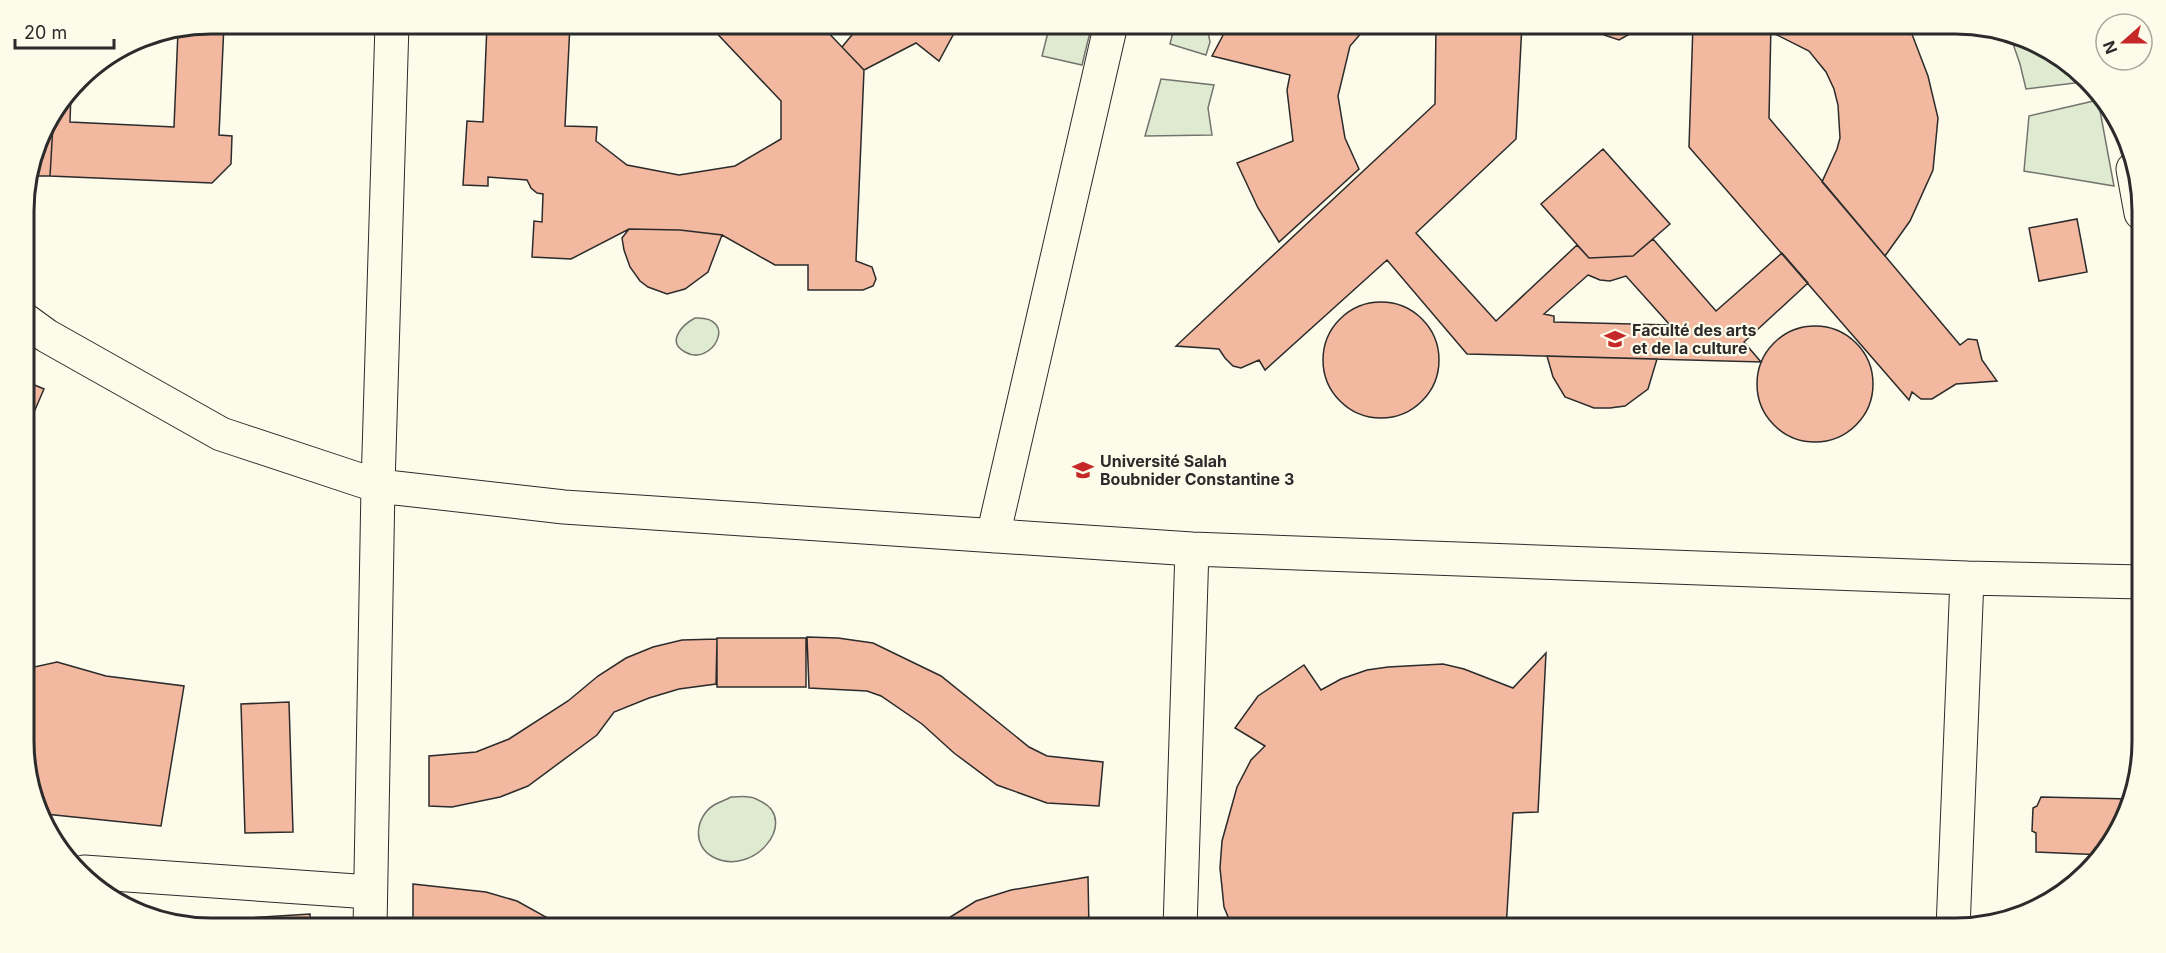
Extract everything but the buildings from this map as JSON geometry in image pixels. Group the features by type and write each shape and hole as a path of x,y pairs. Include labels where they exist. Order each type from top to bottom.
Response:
{"lane":[{"path":"370,918 378,486 392,34"},
{"path":"993,536 1109,34"},
{"path":"35,327 221,434 378,486 564,507 1192,549 1967,578 2131,582"},
{"path":"1180,918 1192,549"},
{"path":"1953,918 1967,578"},
{"path":"93,873 370,892"}],"green space":[{"path":"1048,34 1090,34 1082,65 1042,56"},
{"path":"1172,34 1208,34 1210,42 1206,55 1170,44"},
{"path":"2014,45 2043,58 2076,83 2026,89"},
{"path":"1161,79 1214,85 1208,108 1212,135 1145,136"},
{"path":"2093,101 2100,112 2114,186 2024,171 2029,116"},
{"path":"695,318 709,320 716,325 719,332 712,348 695,355 679,348 676,339 681,329"},
{"path":"731,797 751,797 762,802 772,811 776,822 773,834 766,845 756,854 743,860 728,861 713,857 706,852 699,839 700,824 708,810"}],"place":[{"name":"Faculté des arts et de la culture","path":"1615,339"},
{"name":"Université Salah Boubnider Constantine 3","path":"1083,470"}]}
